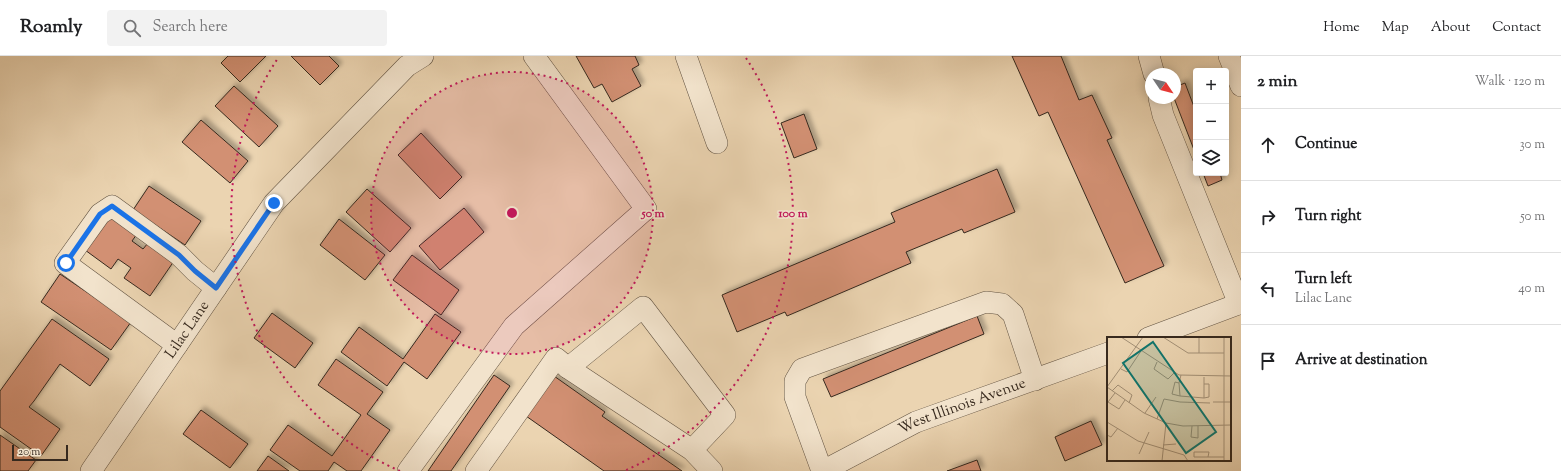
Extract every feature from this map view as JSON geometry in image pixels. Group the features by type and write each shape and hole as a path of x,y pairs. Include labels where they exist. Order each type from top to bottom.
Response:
{"street":[{"path":"408,471 514,326 646,209 534,56"},
{"path":"686,56 717,143"},
{"path":"1150,56 1153,68"},
{"path":"1229,56 1241,86"},
{"name":"Lilac Lane","path":"90,471 274,203 409,59"},
{"path":"1151,337 1240,304 1227,278 1163,115 1160,104"},
{"path":"177,345 66,263 100,214 112,206 179,255 195,271 216,288"},
{"path":"822,471 795,397 795,381 802,369 986,302 1002,304 1013,314 1036,380"},
{"path":"568,368 643,307 725,415 692,450"},
{"name":"West Illinois Avenue","path":"822,471 916,422 1107,353"},
{"path":"476,471 556,358 568,368 692,450 712,471"}],"building":[{"path":"228,56 266,56 240,82 221,63"},
{"path":"291,56 329,56 339,66 320,85"},
{"path":"576,56 635,56 639,65 632,69 641,86 612,102 602,84 594,88"},
{"path":"1012,56 1061,56 1079,100 1092,95 1112,138 1107,140 1164,266 1125,283 1048,112 1039,116"},
{"path":"1185,83 1193,104 1193,147 1176,104 1181,104 1181,85"},
{"path":"234,86 278,126 259,147 215,106"},
{"path":"804,114 817,149 794,158 781,123"},
{"path":"201,120 248,161 230,183 182,142"},
{"path":"421,133 462,177 440,199 398,155"},
{"path":"997,169 1015,212 964,233 962,229 906,252 911,263 787,316 785,312 737,332 722,295 895,222 891,213"},
{"path":"1204,176 1221,176 1222,180 1208,186"},
{"path":"149,186 201,221 185,245 133,210"},
{"path":"367,189 411,228 390,252 346,212"},
{"path":"464,208 484,232 440,270 419,246"},
{"path":"110,215 137,234 132,241 143,249 148,243 174,261 150,296 124,278 131,268 118,259 111,269 85,250"},
{"path":"339,219 385,255 365,280 320,245"},
{"path":"412,255 459,290 441,315 393,280"},
{"path":"60,274 131,322 111,350 41,302"},
{"path":"272,313 313,343 295,368 254,338"},
{"path":"435,314 461,332 427,379 404,362 387,386 341,352 359,327 403,359"},
{"path":"977,316 984,334 831,397 823,379"},
{"path":"52,319 109,359 90,386 60,364 29,407 60,429 41,456 0,427 0,391"},
{"path":"336,359 383,392 367,414 390,430 361,471 347,471 334,462 328,471 300,471 270,450 288,425 332,456 361,415 318,385"},
{"path":"494,375 510,386 451,471 428,471"},
{"path":"554,376 605,412 602,416 682,471 604,471 526,416"},
{"path":"201,410 248,444 230,468 183,434"},
{"path":"1091,421 1102,445 1065,461 1055,437"},
{"path":"0,435 36,460 28,471 0,471"},
{"path":"268,456 289,471 257,471"},
{"path":"977,460 981,471 947,471"}],"route":[{"path":"66,263 100,214 112,206 179,255 195,271 216,288 274,203"}]}
